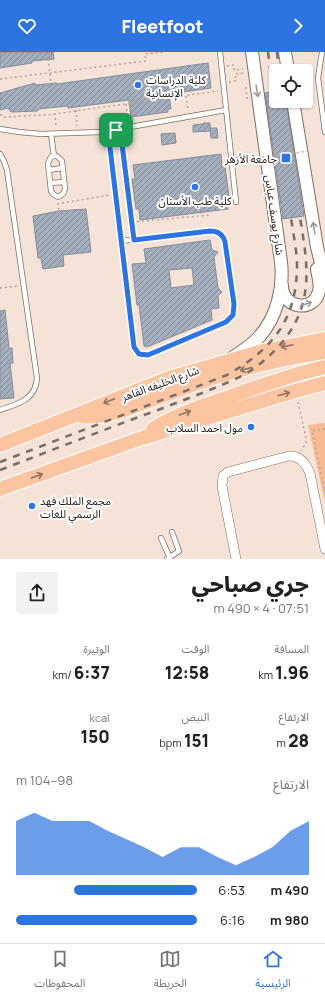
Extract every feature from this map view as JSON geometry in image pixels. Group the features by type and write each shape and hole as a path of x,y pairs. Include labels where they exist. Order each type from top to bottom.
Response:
{"main road":[{"name":"شارع يوسف عباس","path":"231,359 259,338 266,328 276,306 282,284 281,262 252,52"},
{"path":"285,52 287,64"},
{"path":"294,108 317,247 325,280"},
{"path":"282,284 282,293 291,303 304,306 315,300 320,289 316,259 317,247"},
{"name":"شارع الخليفه القاهر","path":"0,444 169,378 263,350 325,339"},
{"path":"75,415 95,416 114,413 185,387 235,372 292,358 325,352"},
{"path":"139,438 162,423 180,415 269,383 325,367"},
{"path":"0,489 139,438 325,383"}],"street":[{"path":"236,559 222,486 223,476 228,472 289,456 297,456 304,463 310,473 325,549"}],"lane":[{"path":"220,52 236,202"},
{"path":"322,52 318,78 325,132"},
{"path":"0,129 51,134 108,131 226,110"},
{"path":"108,131 121,241 134,347 139,354 148,355 230,319 234,310 234,304 225,242 224,237 220,233 210,231 121,241"},
{"path":"51,134 54,156"},
{"path":"0,154 7,170 37,384 33,393 25,400 0,410"},
{"path":"54,156 60,158 64,182 64,192 58,197 53,194 50,183 49,160 54,156"},
{"path":"49,170 62,168"},
{"path":"50,183 64,182"},
{"path":"161,538 168,558 179,551 172,532"}],"path":[{"path":"0,79 146,61 145,54 164,52"},
{"path":"48,59 51,83"},
{"path":"222,66 234,65 234,70 243,69"},
{"path":"223,82 236,81 235,74 244,73"},
{"path":"0,115 3,115 4,117 55,113 224,90"},
{"path":"186,96 189,117"},
{"path":"126,104 128,117"},
{"path":"76,110 78,133"},
{"path":"55,113 57,133"},
{"path":"116,130 117,140 122,144 134,240"},
{"path":"262,158 310,151"},
{"path":"58,203 108,195"},
{"path":"132,222 210,215"},
{"path":"0,288 24,285"},
{"path":"295,391 306,438 304,448 297,456"},
{"path":"325,429 312,431 325,493"}],"shaded area":[{"path":"325,423 325,503 308,425"}],"building":[{"path":"0,52 53,52 54,59 32,61 32,63 0,68"},
{"name":"كلية الدراسات الإنسانية","path":"208,63 211,88 169,94 171,109 168,109 168,112 131,117 129,100 68,108 68,106 38,109 38,111 11,112 8,108 0,110 0,93 35,83 35,85 57,84"},
{"name":"جامعة الأزهر","path":"269,92 269,108 287,108 304,216 283,219 265,93"},
{"path":"210,123 210,131 193,132 193,125"},
{"path":"210,128 217,128 218,138 211,138"},
{"path":"175,133 176,143 162,145 161,134"},
{"path":"221,154 222,167 225,167 229,196 226,196 228,209 140,220 139,209 136,209 132,179 135,179 133,165"},
{"path":"86,209 91,252 63,255 64,266 43,269 41,258 38,258 33,216 59,211"},
{"path":"210,240 212,250 218,252 214,257 218,288 222,292 218,296 219,308 211,309 212,320 147,347 144,346 132,264 146,263 144,249","holes":["192,268 194,285 171,288 169,270"]},
{"path":"5,310 9,348 12,348 13,363 10,363 14,398 0,399 0,311"}],"railway":[{"path":"268,52 270,64"},
{"path":"277,52 278,64"},
{"path":"0,470 217,387 238,378 258,366 285,339 295,323 303,303 306,266 300,217"},
{"path":"0,462 227,375 244,365 258,354 271,342 280,329 288,315 293,299 297,261 291,218"}],"place":[{"name":"كلية الدراسات الإنسانية","path":"138,85"},
{"name":"جامعة الأزهر","path":"286,158"},
{"name":"كلية طب الأسنان","path":"195,187"},
{"name":"مول احمد السلاب","path":"251,427"},
{"name":"مجمع الملك فهد الرسمي للغات","path":"32,506"}],"route":[{"path":"116,130 117,140 122,144 134,240 210,231 220,233 224,237 225,242 234,304 233,315 226,322 148,355 139,354 134,347 108,131 116,130"}]}
